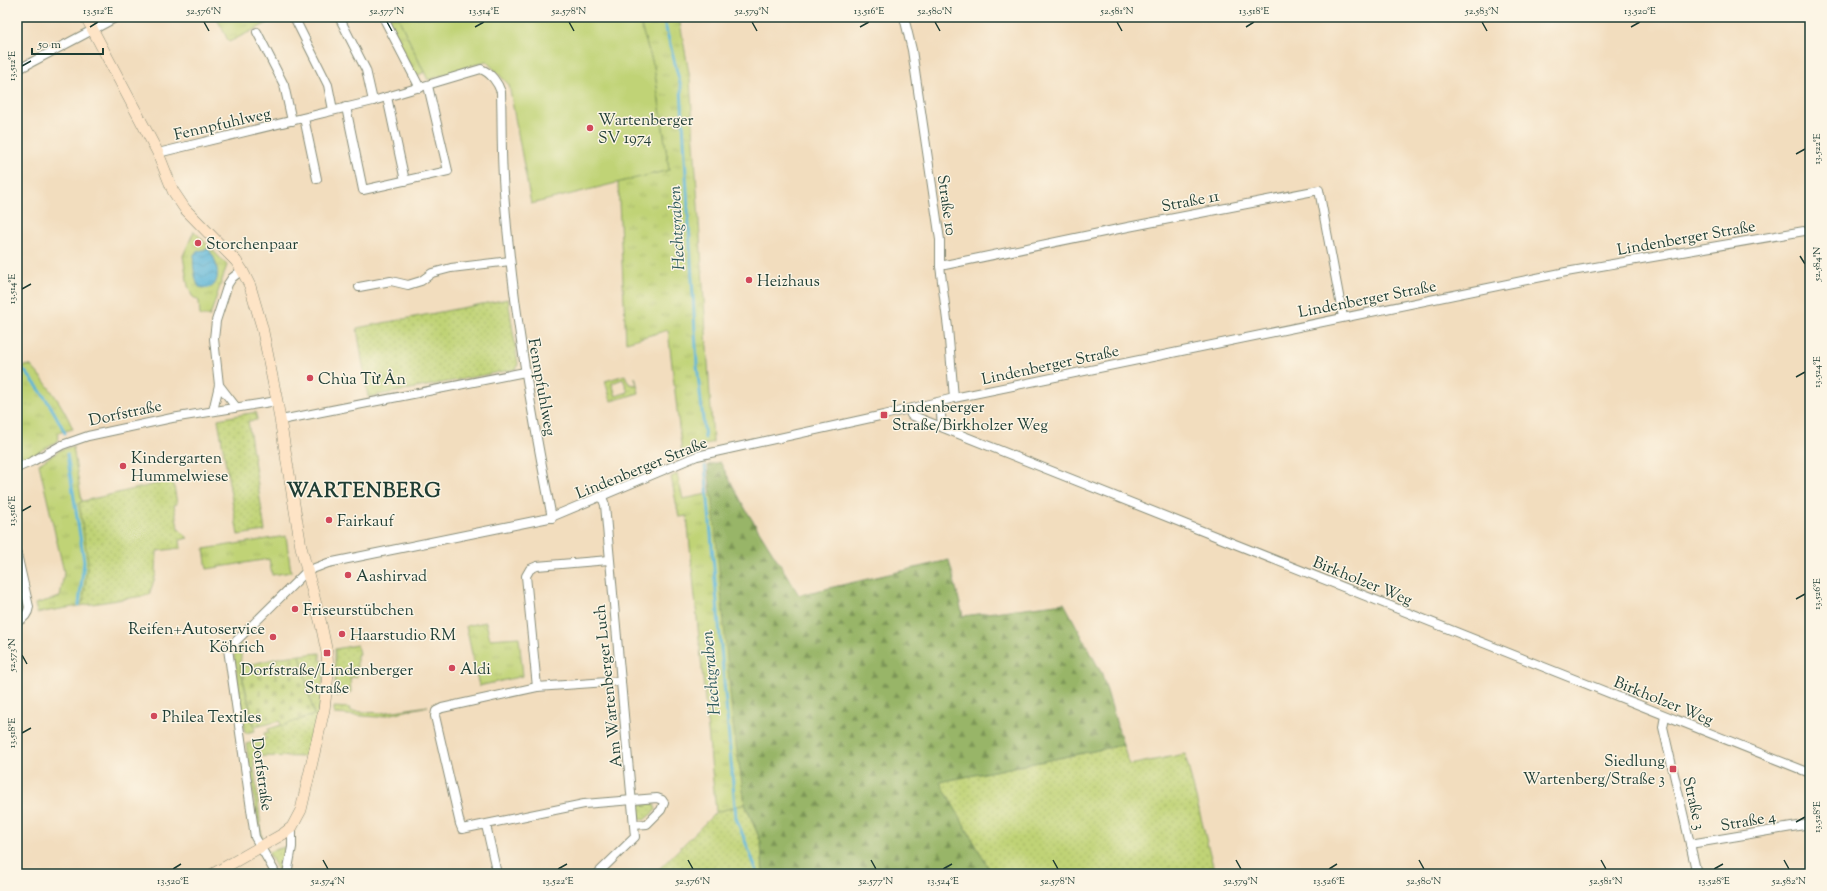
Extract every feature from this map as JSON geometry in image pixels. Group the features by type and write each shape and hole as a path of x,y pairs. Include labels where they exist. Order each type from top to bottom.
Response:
{"main road":[{"name":"Dorfstraße","path":"86,17 158,153 173,191 185,209 236,261 250,286 262,327 278,401 298,530 326,646 328,674 323,719 301,810 292,827 283,834 258,842 212,874"}],"street":[{"path":"17,70 77,40 93,29 117,17"},
{"path":"294,17 328,85 333,110"},
{"path":"339,17 366,70 373,101"},
{"path":"346,108 363,190 448,171 424,87 383,17"},
{"name":"Straße 10","path":"904,17 914,64 940,240 940,266 948,328 954,398"},
{"name":"Fennpfuhlweg","path":"257,32 284,85 292,120"},
{"name":"Fennpfuhlweg","path":"158,153 373,101 481,69 498,83 501,92 504,191 510,261 525,372 552,518"},
{"path":"387,97 405,181"},
{"path":"304,118 317,179"},
{"name":"Straße 11","path":"940,266 1128,227 1319,190 1343,317"},
{"name":"Lindenberger Straße","path":"308,571 328,563 552,518 697,456 954,398 1343,317 1566,272 1810,230"},
{"path":"359,287 391,281 408,285 421,281 432,273 451,268 510,261"},
{"path":"213,411 219,385 214,339 216,321 228,284 232,278 242,270"},
{"path":"281,420 525,372"},
{"path":"219,385 236,407"},
{"name":"Dorfstraße","path":"17,468 71,441 116,429 236,407 278,401"},
{"path":"940,402 942,427"},
{"name":"Birkholzer Weg","path":"909,409 910,415 1810,774"},
{"name":"Am Wartenberger Luch","path":"597,874 635,837 605,505 602,497"},
{"path":"17,554 29,607 24,619 17,622"},
{"path":"537,687 526,576 530,569 536,566 609,560"},
{"name":"Dorfstraße","path":"276,874 258,842 228,649 308,571"},
{"path":"621,681 537,687 442,708 436,711 435,716 462,829 466,830 584,804 657,798 664,804 661,810 647,824 634,825"},
{"name":"Straße 3","path":"1665,716 1663,727 1697,874"},
{"name":"Straße 4","path":"1690,844 1810,824"},
{"path":"486,825 497,874"},
{"name":"Dorfstraße","path":"287,874 292,847 292,827"}],"green space":[{"path":"216,17 280,17 229,42"},
{"path":"385,17 398,17 424,72 416,77"},
{"name":"Wartenberger SV 1974","path":"398,17 638,17 654,67 669,170 531,204 509,85 486,61 428,80"},
{"path":"638,17 679,17 690,79 713,442 682,454 668,330 626,342 618,182 669,170 654,67"},
{"path":"194,231 227,265 210,316 200,316 199,301 192,296 188,286 183,256"},
{"path":"508,299 518,364 516,369 368,397 357,328"},
{"path":"30,365 54,395 73,429 57,433 59,440 25,460 21,455 17,432 17,367"},
{"path":"625,375 629,384 637,385 639,393 611,401 605,381","holes":["623,379 628,392 616,396 612,383"]},
{"path":"256,412 257,420 248,421 265,531 238,535 218,419"},
{"path":"73,447 82,502 79,503 88,561 83,601 79,606 37,613 35,604 60,597 64,572 39,464 62,449"},
{"path":"720,462 746,510 799,595 949,560 963,616 1064,603 1102,674 1123,745 940,782 988,867 989,874 763,874 761,842 745,804 733,725 708,465"},
{"path":"677,474 683,499 712,493 733,725 745,804 716,812 687,516 679,517 671,477"},
{"path":"173,480 177,504 174,505 178,528 188,538 180,540 181,548 157,551 156,574 149,595 79,606 83,601 79,502"},
{"path":"286,536 291,572 272,575 269,559 207,569 204,549"},
{"path":"486,622 490,639 519,637 523,676 479,686 466,626"},
{"path":"240,644 242,647 240,667 255,731 245,733 234,655 236,647"},
{"path":"357,645 359,654 357,655 357,677 350,678 351,692 337,696 335,695 335,649"},
{"path":"320,653 320,660 324,662 322,695 310,757 253,756 262,838 260,839 246,744 266,739 264,733 269,732 268,729 314,715 300,655"},
{"path":"300,655 314,715 281,726 280,721 255,727 240,667 282,657"},
{"path":"428,706 378,717 334,714 334,707 350,708 349,711 381,713"},
{"path":"1123,745 1129,765 1185,754 1215,874 989,874 988,867 939,782"},
{"path":"654,804 656,810 644,820 640,819 637,805"},
{"path":"745,804 761,842 763,874 654,874 716,812"},
{"path":"288,846 282,874 280,874 268,852"}],"water":[{"path":"208,249 212,254 217,268 216,282 213,286 207,288 199,287 196,280 193,260 195,253"}],"waterway":[{"name":"Hechtgraben","path":"663,17 681,87 697,365 705,438"},
{"path":"17,363 32,379 44,396 65,433"},
{"path":"67,454 84,561 79,605"},
{"name":"Hechtgraben","path":"705,466 736,818 757,871 756,874"}],"place":[{"name":"Wartenberger SV 1974","path":"590,128"},
{"name":"Storchenpaar","path":"198,243"},
{"name":"Heizhaus","path":"749,280"},
{"name":"Chùa Từ Ân","path":"310,378"},
{"name":"Lindenberger Straße/Birkholzer Weg","path":"884,415"},
{"name":"Kindergarten Hummelwiese","path":"123,466"},
{"name":"Fairkauf","path":"329,520"},
{"name":"Aashirvad","path":"348,575"},
{"name":"Friseurstübchen","path":"295,609"},
{"name":"Haarstudio RM","path":"342,634"},
{"name":"Reifen+Autoservice Köhrich","path":"273,637"},
{"name":"Dorfstraße/Lindenberger Straße","path":"327,653"},
{"name":"Aldi","path":"452,668"},
{"name":"Philea Textiles","path":"154,716"},
{"name":"Siedlung Wartenberg/Straße 3","path":"1673,769"}],"district":[{"name":"WARTENBERG","path":"364,490"}]}
